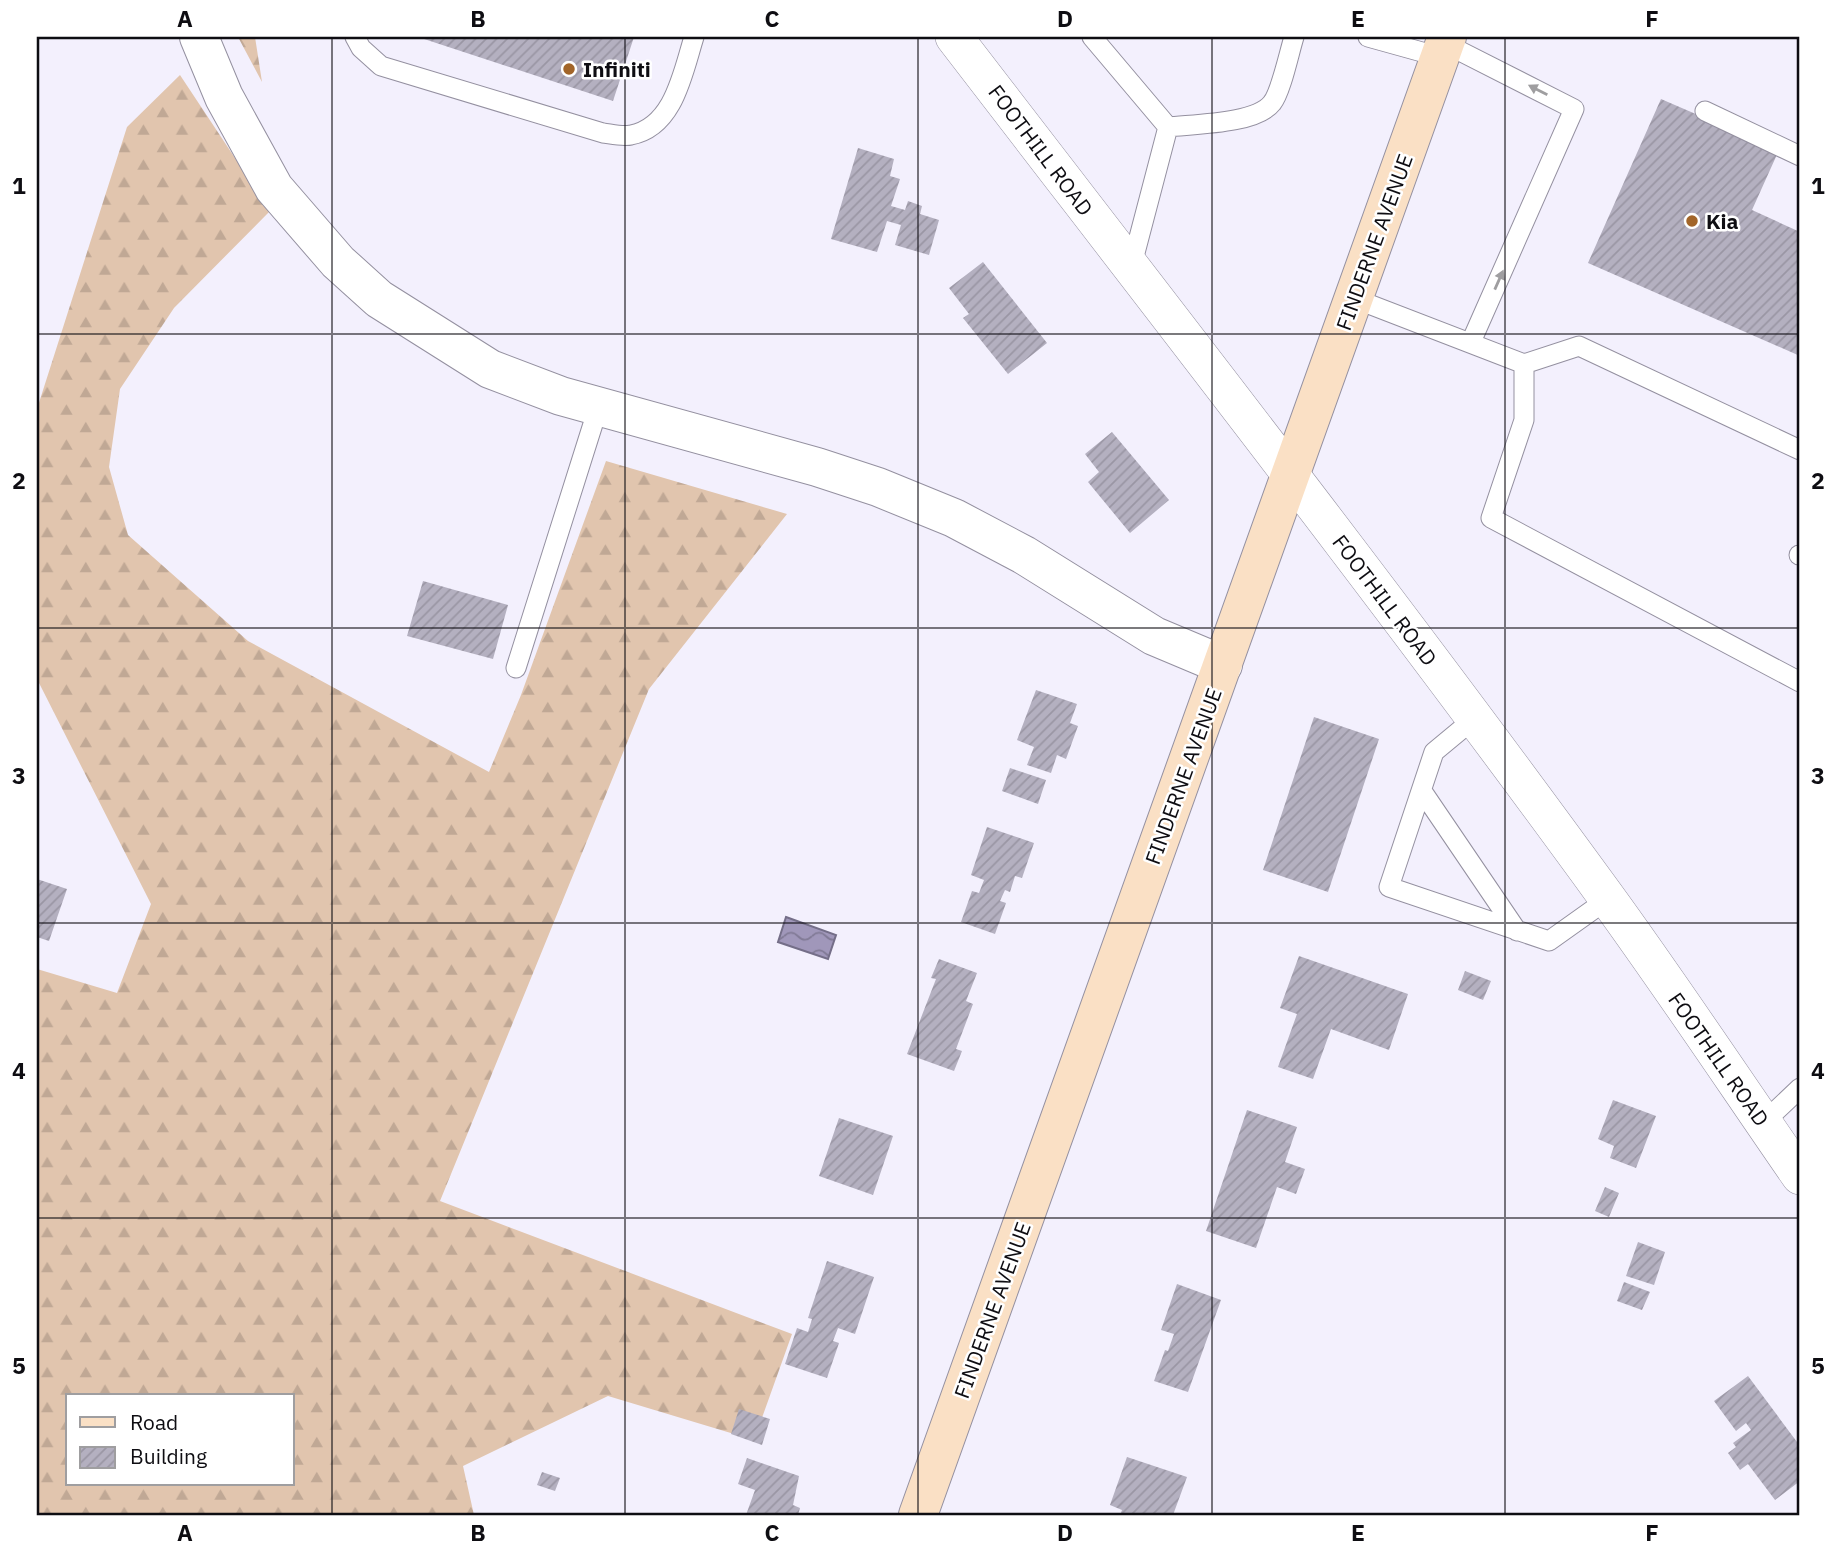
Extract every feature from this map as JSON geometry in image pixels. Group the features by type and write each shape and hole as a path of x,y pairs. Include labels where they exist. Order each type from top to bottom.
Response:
{"main road":[{"name":"FINDERNE AVENUE","path":"918,1515 1444,46"}],"street":[{"path":"199,37 224,97 274,188 338,262 379,299 490,369 561,396 817,467 890,492 954,518 1024,555 1154,636 1223,665"},
{"name":"FOOTHILL ROAD","path":"954,37 1291,474 1475,718 1608,899 1800,1176"}],"lane":[{"path":"355,37 361,48 381,66 603,133 630,136 655,125 674,98 694,37"},
{"path":"1091,37 1168,127"},
{"path":"1168,127 1247,117 1264,112 1274,102 1294,37"},
{"path":"1368,37 1444,46 1574,109 1471,342"},
{"path":"1705,111 1800,156"},
{"path":"1132,268 1168,127"},
{"path":"1353,298 1524,364 1579,346 1800,450"},
{"path":"1524,364 1524,420 1491,518 1800,682"},
{"path":"516,668 599,405"},
{"path":"1475,718 1434,752 1389,887 1549,940 1608,899"},
{"path":"1422,791 1517,931"},
{"path":"1763,1123 1800,1088"}],"green space":[{"path":"238,37 255,37 262,82"},
{"path":"180,75 270,211 174,308 120,389 109,467 128,535 248,641 489,772 521,695 606,461 787,514 649,689 440,1201 792,1334 754,1440 608,1396 463,1466 474,1515 37,1515 37,969 117,993 151,904 37,679 37,409 127,127"}],"water":[{"path":"786,917 836,935 828,959 778,942"}],"building":[{"name":"Infiniti","path":"418,37 634,37 613,101"},
{"name":"Kia","path":"1661,99 1779,150 1752,210 1800,232 1800,356 1588,263"},
{"path":"858,148 894,159 890,176 900,179 891,206 905,210 908,201 922,206 920,214 939,220 929,255 895,245 901,225 887,221 877,252 831,239"},
{"path":"983,262 1047,343 1008,374 963,318 969,314 949,288"},
{"path":"1112,432 1169,500 1130,533 1088,482 1099,472 1085,454"},
{"path":"423,581 508,605 493,659 407,636"},
{"path":"1036,690 1077,704 1070,723 1078,726 1066,759 1057,755 1051,773 1027,765 1034,747 1017,740"},
{"path":"1314,717 1379,739 1328,892 1263,870"},
{"path":"1010,768 1046,780 1038,804 1002,791"},
{"path":"987,827 1034,843 1022,878 1015,876 1010,892 1005,890 1000,901 1006,903 995,934 961,922 972,891 979,893 984,880 971,875"},
{"path":"37,879 67,889 49,941 37,937"},
{"path":"1299,956 1408,994 1389,1050 1331,1029 1313,1079 1278,1067 1297,1014 1280,1008"},
{"path":"939,959 977,973 966,1001 973,1004 956,1049 962,1051 954,1071 907,1054 936,979 931,978"},
{"path":"1465,971 1491,981 1483,1000 1458,990"},
{"path":"1613,1100 1656,1116 1636,1168 1610,1158 1614,1146 1598,1139"},
{"path":"1247,1110 1297,1127 1285,1162 1305,1169 1296,1194 1277,1187 1256,1248 1206,1231"},
{"path":"839,1118 893,1136 873,1195 819,1176"},
{"path":"1605,1187 1619,1193 1609,1217 1595,1211"},
{"path":"1638,1242 1665,1252 1654,1285 1626,1276"},
{"path":"827,1261 874,1277 855,1334 838,1328 833,1341 839,1343 827,1378 785,1364 797,1328 808,1332 812,1319 808,1318"},
{"path":"1624,1282 1650,1292 1642,1310 1617,1301"},
{"path":"1177,1284 1221,1300 1188,1392 1154,1381 1174,1334 1161,1330"},
{"path":"1748,1376 1800,1446 1800,1481 1775,1500 1748,1464 1740,1470 1728,1453 1736,1447 1733,1443 1751,1430 1746,1423 1736,1431 1714,1401"},
{"path":"739,1409 770,1419 762,1445 731,1434"},
{"path":"1127,1457 1187,1477 1173,1515 1120,1515 1122,1510 1110,1505"},
{"path":"747,1458 799,1476 793,1505 800,1508 798,1515 746,1515 755,1490 738,1484"},
{"path":"542,1472 560,1478 555,1491 537,1485"}],"place":[{"name":"Infiniti","path":"569,69"},
{"name":"Kia","path":"1692,221"}]}
